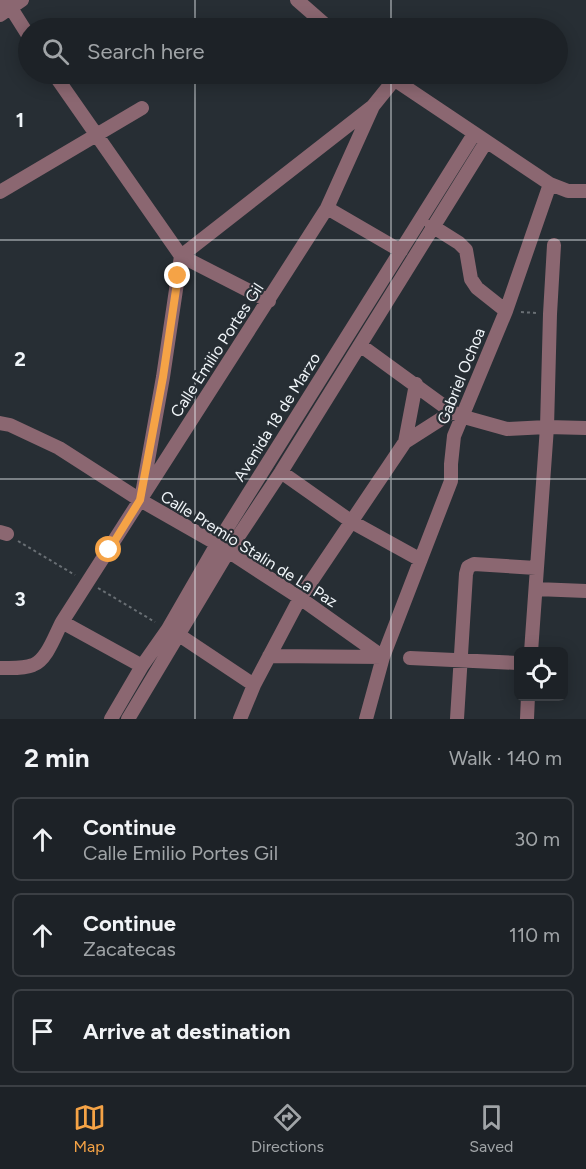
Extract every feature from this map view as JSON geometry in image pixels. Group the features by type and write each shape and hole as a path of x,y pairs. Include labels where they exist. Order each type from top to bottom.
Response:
{"street":[{"path":"297,0 318,18"},
{"path":"9,6 18,19"},
{"path":"61,84 181,256 269,301"},
{"path":"140,500 163,377 181,256 374,106 386,84"},
{"path":"400,84 550,184 568,191 586,191"},
{"name":"Calle Emilio Portes Gil","path":"0,668 36,665 42,658 62,622 327,208 374,106"},
{"path":"0,192 142,108"},
{"name":"Avenida 18 de Marzo","path":"128,719 178,635 222,548 281,472 432,226 480,138"},
{"name":"Avenida 18 de Marzo","path":"111,719 142,666 222,548 401,251 480,138"},
{"name":"Gabriel Ochoa","path":"366,719 383,657 419,560 452,481 451,464 458,415 506,311 550,184"},
{"path":"327,208 401,251"},
{"path":"432,226 466,250 471,279 477,288 506,311"},
{"path":"531,647 547,427 554,245"},
{"path":"360,345 458,415 507,429 586,428"},
{"path":"240,719 254,685 300,598 405,442 416,384"},
{"path":"405,442 458,415"},
{"name":"Calle Premio Stalin de La Paz","path":"0,423 10,425 59,448 300,598 383,657"},
{"path":"281,472 352,522 419,560"},
{"path":"457,719 468,567 474,564 536,568"},
{"path":"536,589 586,591"},
{"path":"62,622 142,666"},
{"path":"178,635 254,685"},
{"path":"269,656 383,657"},
{"path":"410,658 514,663"},
{"path":"133,681 146,689"},
{"path":"527,719 528,701"}],"path":[{"path":"506,311 550,314"}],"route":[{"path":"109,550 140,500 163,377 178,276"}]}
